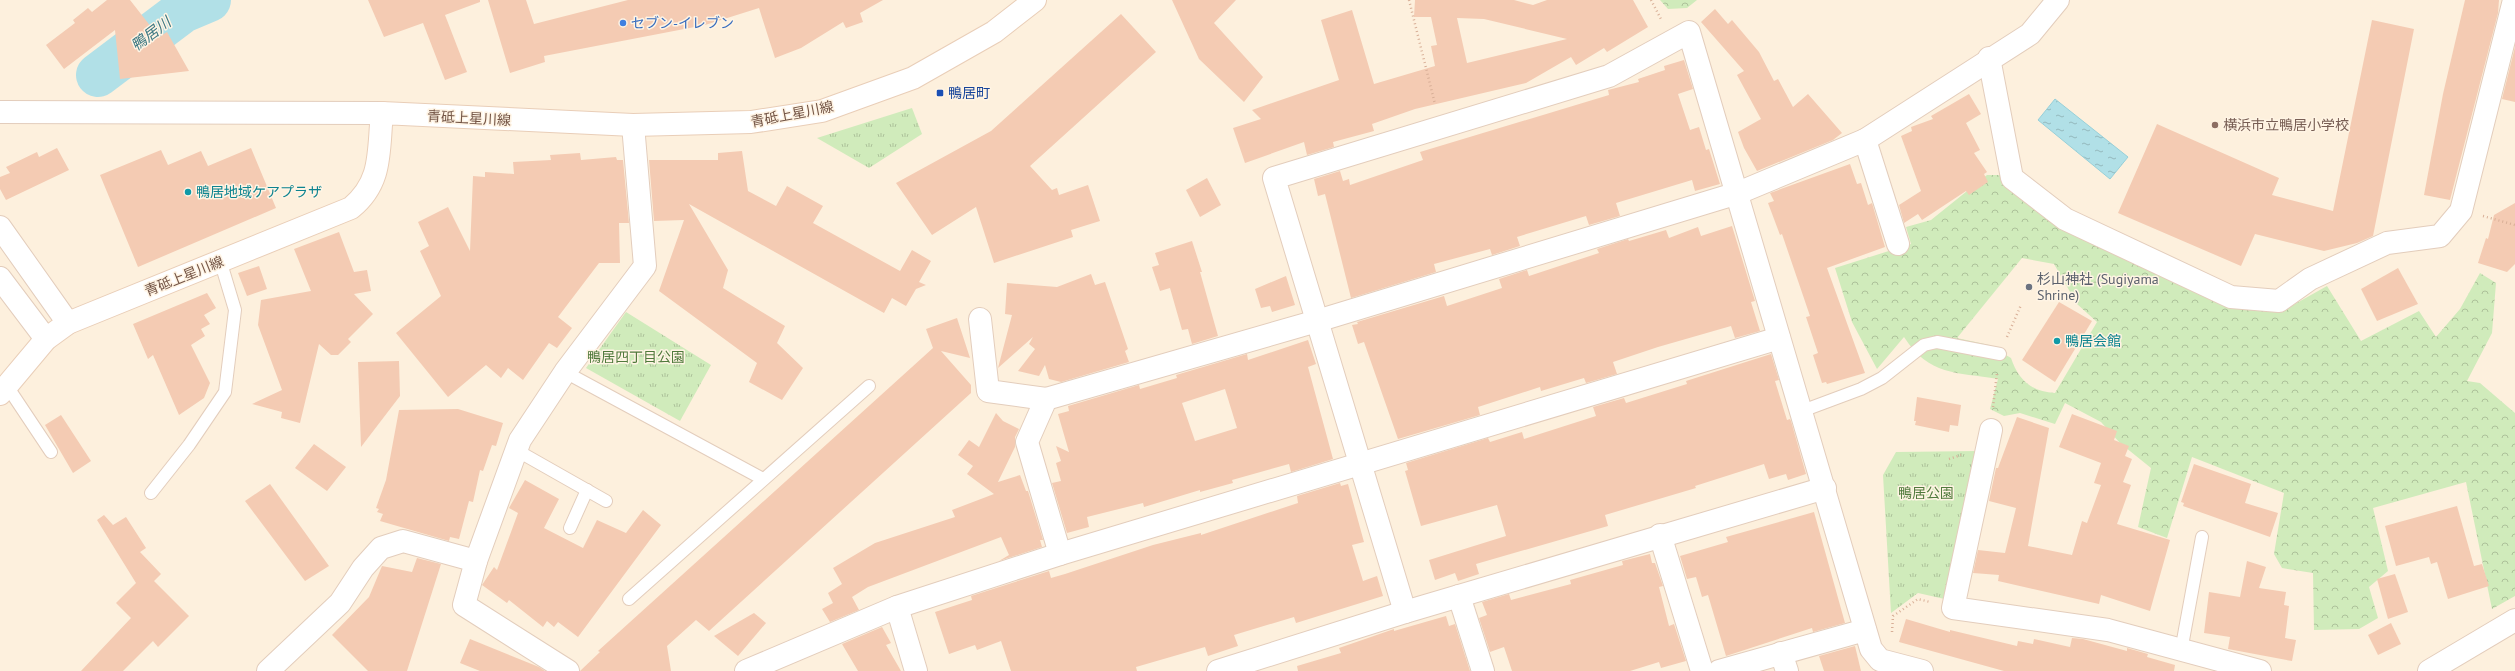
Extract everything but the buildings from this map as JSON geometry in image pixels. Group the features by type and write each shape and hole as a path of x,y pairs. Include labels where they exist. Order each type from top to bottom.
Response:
{"street":[{"name":"青砥上星川線","path":"3,390 46,339 68,323 351,208 365,197 376,173 382,113 633,125 751,122 822,111 913,78 994,32 1035,0"},
{"path":"980,319 988,391 1046,399 1317,321 1738,193 1865,140 1989,58 2030,34 2058,0"},
{"path":"1989,58 2012,178 2065,219 2231,297 2279,300 2310,280 2387,243 2440,236 2461,211 2508,50 2514,0"},
{"path":"1405,612 1274,178 1440,126 1609,76 1689,32 1738,193 1779,338 1825,488 1871,649 1880,660 1922,671"},
{"path":"0,112 382,113"},
{"path":"568,671 464,606 476,562 520,440 565,372 645,266 633,125"},
{"path":"1865,140 1898,244"},
{"path":"0,227 68,323"},
{"path":"0,278 46,339"},
{"path":"746,671 897,607 1060,554 1779,338"},
{"path":"1046,399 1027,442 1060,554"},
{"path":"1991,430 1953,608 2108,630 2260,671"},
{"path":"1218,671 1258,665 1405,612 1660,535 1825,488"},
{"path":"1660,535 1702,671"},
{"path":"268,671 340,603 363,568 381,548 403,541 476,562"},
{"path":"1459,596 1483,671"},
{"path":"897,607 916,671"},
{"path":"2429,671 2515,620"},
{"path":"1718,671 1784,662 1865,630"}],"lane":[{"path":"151,494 189,445 225,392 235,310 220,260"},
{"path":"1802,411 1861,390 1882,378 1924,345 1937,342 2000,354"},
{"path":"565,372 763,479"},
{"path":"629,599 869,386"},
{"path":"3,390 51,452"},
{"path":"516,450 606,500"},
{"path":"570,528 587,490"},
{"path":"2182,651 2202,537"}],"path":[{"path":"1409,0 1440,126"},
{"path":"2461,211 2515,225"},
{"path":"2000,354 2021,305"},
{"path":"1891,636 1893,616 1918,599 1953,608"}],"green space":[{"path":"1660,0 1697,0 1687,8 1668,9"},
{"path":"912,108 922,134 869,168 817,138"},
{"path":"1987,175 2001,175 2063,223 2284,310 2327,286 2361,341 2419,311 2436,337 2460,309 2480,273 2496,283 2492,333 2467,381 2480,383 2515,413 2515,596 2492,609 2466,482 2373,508 2388,571 2369,587 2378,618 2359,629 2314,630 2313,573 2282,568 2274,554 2284,493 2192,457 2167,538 2138,527 2151,468 2120,443 2101,422 2065,403 2055,424 2020,413 2004,416 1990,409 1998,379 1956,373 1934,366 1913,350 1904,337 1877,369 1852,322 1835,268 1911,244 1906,227 1931,220","holes":["2022,258 2054,264 2077,304 2097,322 2055,393 2032,387 2017,372 2011,358 1989,345 1957,338"]},
{"name":"鴨居四丁目公園","path":"626,312 711,365 680,421 586,368"},
{"name":"鴨居公園","path":"1978,451 1949,600 1918,593 1891,613 1883,475 1896,452"}],"water":[{"path":"2055,99 2128,157 2110,179 2038,120"}],"waterway":[{"name":"鴨居川","path":"98,75 183,11 209,0"}],"place":[{"name":"セブン-イレブン","path":"623,23"},
{"name":"鴨居町","path":"940,93"},
{"name":"横浜市立鴨居小学校","path":"2215,125"},
{"name":"鴨居地域ケアプラザ","path":"188,192"},
{"name":"杉山神社 (Sugiyama Shrine)","path":"2029,287"},
{"name":"鴨居会館","path":"2057,341"}]}
